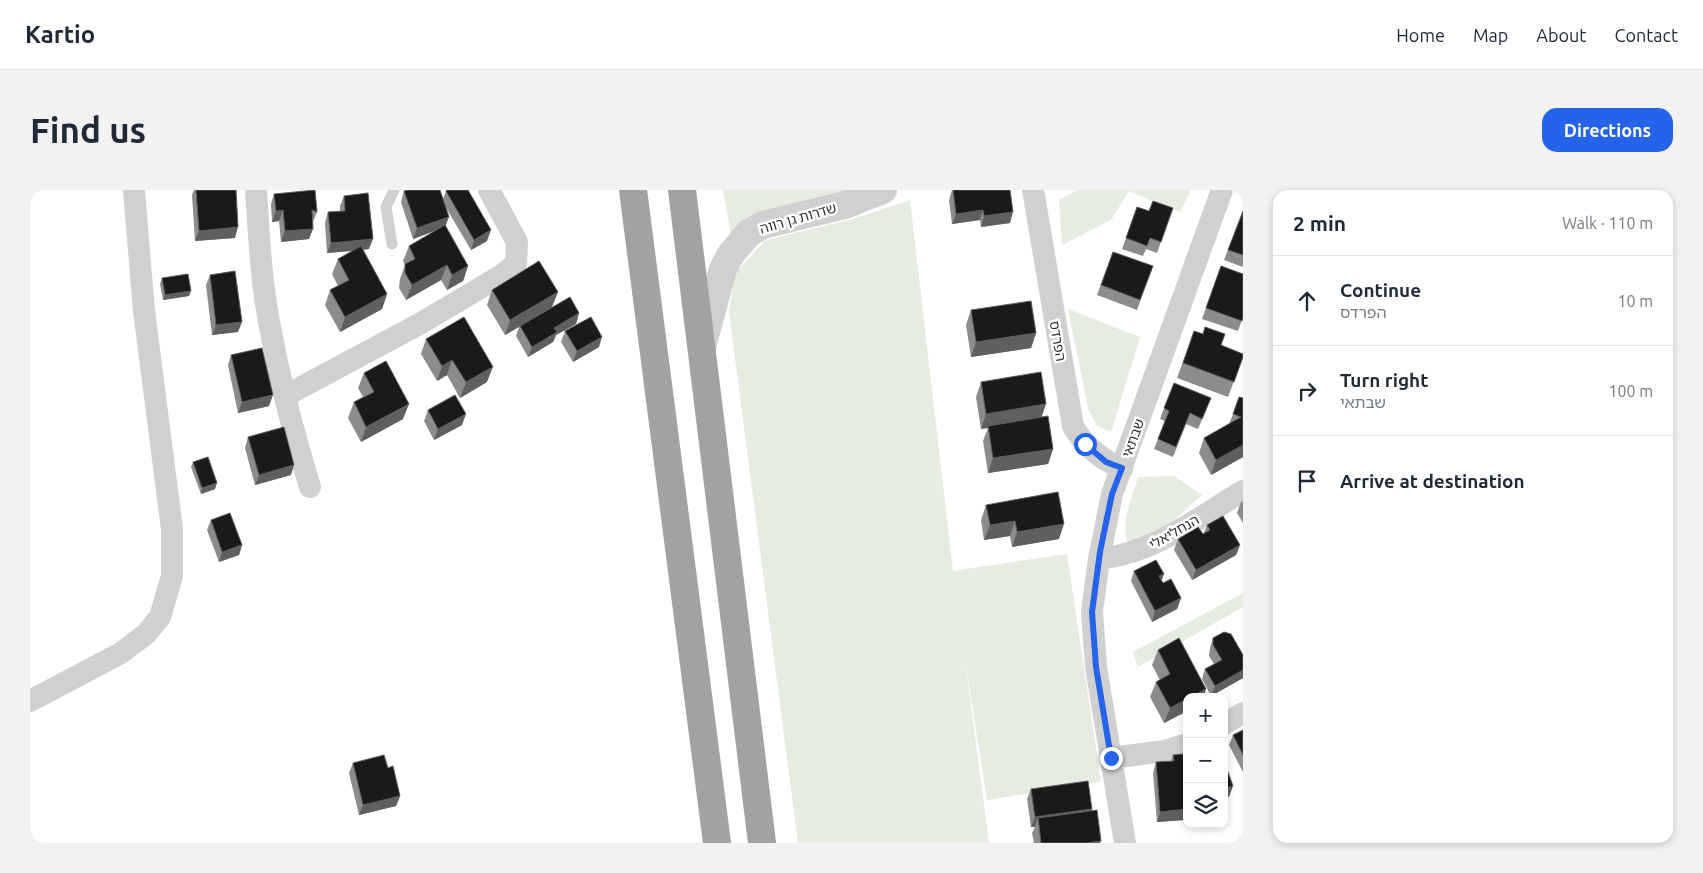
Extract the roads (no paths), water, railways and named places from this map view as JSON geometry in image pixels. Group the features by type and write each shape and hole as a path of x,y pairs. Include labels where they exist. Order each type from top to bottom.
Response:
{"highway":[{"path":"633,190 717,843"},
{"path":"682,190 762,843"}],"street":[{"path":"30,702 120,653 146,634 160,617 172,576 172,529 143,302 134,190"},
{"path":"256,190 268,317 293,432 310,487"},
{"path":"285,396 423,322 516,264 517,242 489,190"},
{"name":"שדרות גן רווה","path":"701,349 723,269 735,248 749,233 763,225 845,205 883,190"},
{"name":"הפרדס","path":"1033,190 1073,426 1094,452 1106,462 1122,468"},
{"name":"שבתאי","path":"1125,843 1096,667 1092,612 1099,559 1112,494 1222,190"},
{"name":"הנחליאלי","path":"1099,559 1138,552 1160,541 1243,491"},
{"path":"1228,722 1243,713"},
{"path":"1111,758 1165,751 1183,745"}],"lane":[{"path":"392,244 386,207 394,190"}]}
